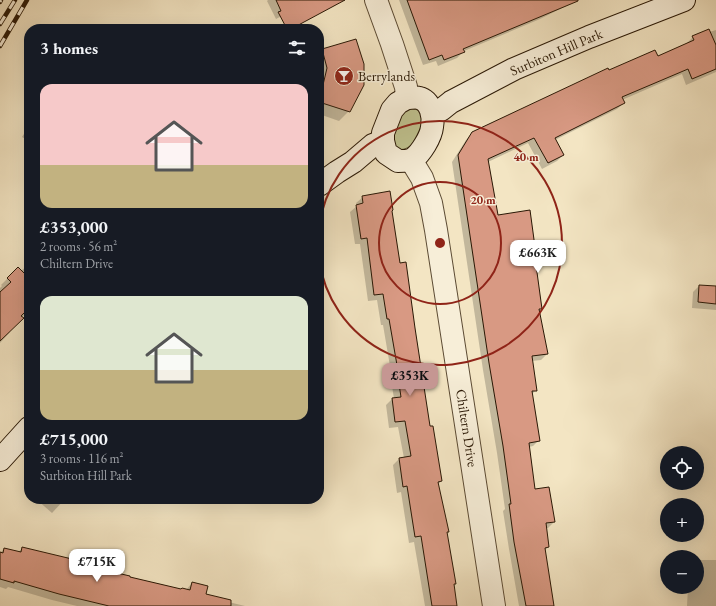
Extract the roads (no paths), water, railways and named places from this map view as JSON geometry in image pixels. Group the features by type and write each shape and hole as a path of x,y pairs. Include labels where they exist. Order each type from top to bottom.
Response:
{"street":[{"path":"376,0 406,87 407,98"},
{"name":"Surbiton Hill Park","path":"432,111 441,110 451,102 514,69 589,37 660,4 684,0"},
{"path":"407,98 420,98 428,104 432,111 432,127 428,139 422,149 411,160 398,161 386,153 383,133 392,110 398,103 407,98"},
{"path":"324,181 353,162 373,145 383,141"},
{"name":"Chiltern Drive","path":"411,160 422,178 431,203 494,606"},
{"path":"0,460 24,434"}],"railway":[{"path":"0,24 15,0"},
{"path":"0,46 27,0"}],"place":[{"name":"Berrylands","path":"344,76"}]}
